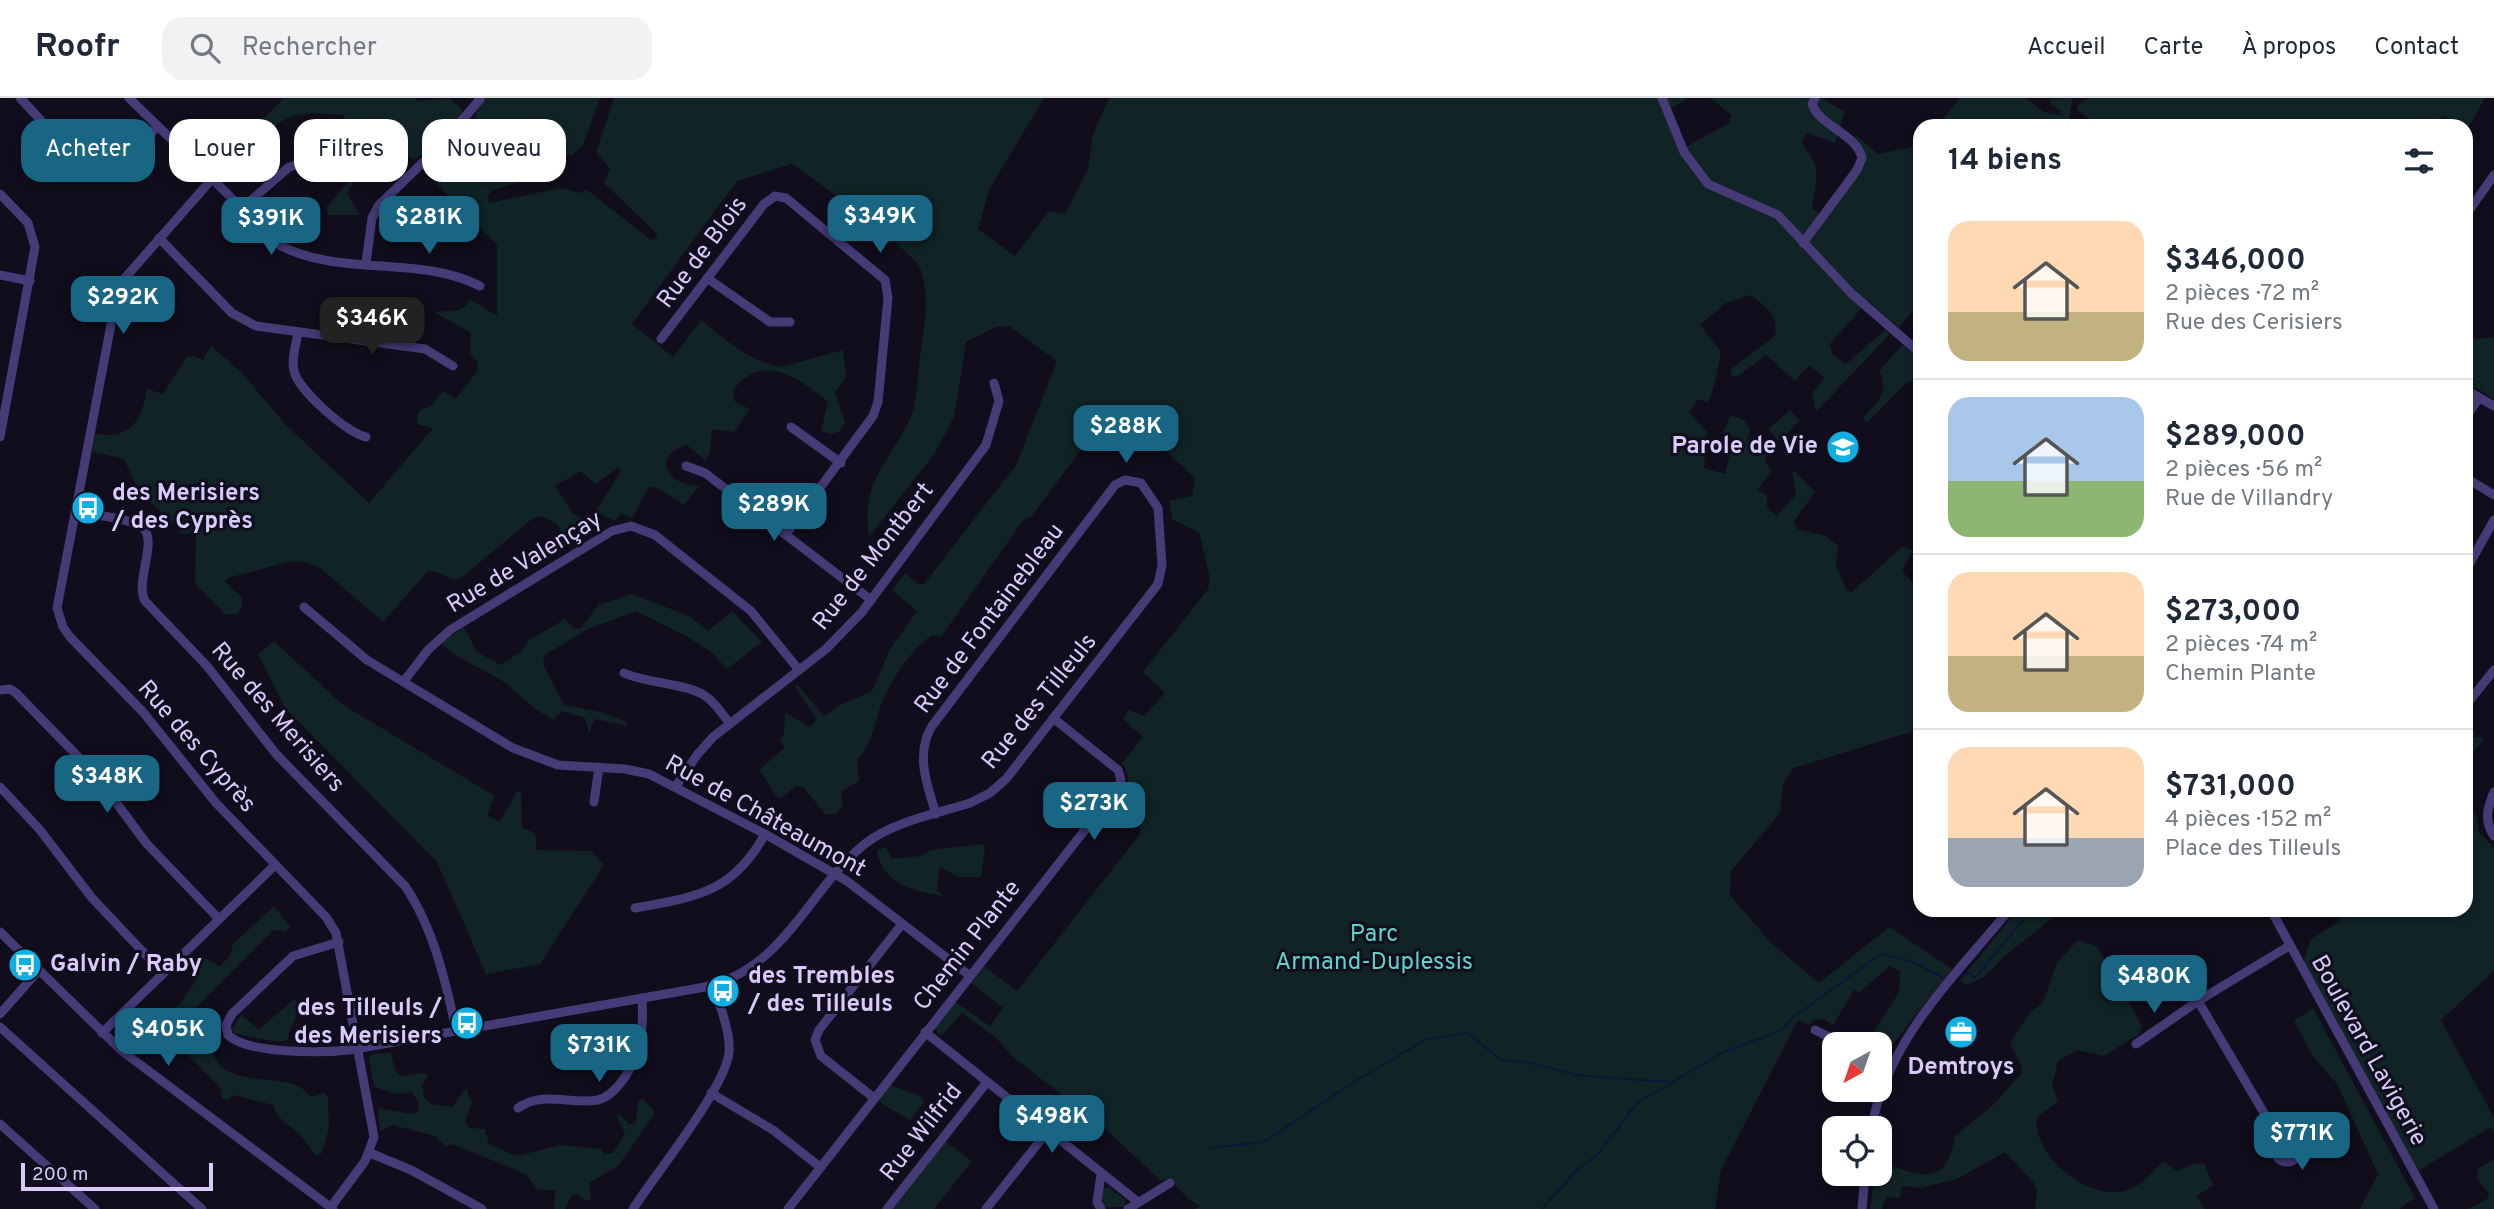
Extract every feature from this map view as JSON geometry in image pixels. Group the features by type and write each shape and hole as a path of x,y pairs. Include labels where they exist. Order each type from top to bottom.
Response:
{"street":[{"path":"20,98 81,159 95,169 119,165 158,126"},
{"path":"129,98 169,137"},
{"path":"366,263 375,212 442,144 481,98"},
{"path":"1662,98 1684,152 1708,184 1772,211 1851,293 1913,347"},
{"path":"1803,243 1857,170 1862,158 1859,148 1816,112 1812,104 1815,98"},
{"path":"241,209 294,166"},
{"path":"2473,205 2494,175"},
{"name":"Rue des Cyprès","path":"209,182 124,279 115,300 58,599 63,627 143,712 204,789 326,916 339,942 359,1048 373,1127 370,1153"},
{"path":"215,182 281,246 294,253 453,274 480,286"},
{"path":"0,194 31,229 35,247 1,431"},
{"name":"Rue de Blois","path":"661,339 770,198 780,196 885,281 888,298 878,402 869,423 786,534"},
{"path":"159,239 242,319 256,326 425,349 453,366"},
{"path":"0,275 30,281"},
{"path":"707,278 770,322 790,322"},
{"path":"298,333 293,365 297,378 342,426 366,437"},
{"name":"Rue de Montbert","path":"677,786 697,755 730,724 844,632 871,600 906,549 986,445 999,401 994,383"},
{"path":"2473,394 2494,406"},
{"path":"2473,406 2479,397"},
{"path":"792,427 841,463"},
{"path":"686,466 705,473 871,600"},
{"path":"2473,482 2494,495"},
{"name":"Rue de Fontainebleau","path":"936,814 924,772 923,747 927,735 1109,496 1125,486 1147,492 1158,508 1161,577"},
{"name":"Rue des Merisiers","path":"75,512 136,524 145,530 148,540 141,590 145,601 207,666 276,754 405,886 418,908 445,979 456,1030"},
{"path":"2473,558 2494,520"},
{"name":"Rue de Valençay","path":"404,681 428,650 450,630 612,531 631,526 652,532 744,604 799,670"},
{"name":"Rue des Tilleuls","path":"339,942 293,956 232,1014 226,1030 232,1039 244,1044 309,1053 359,1048 712,985 774,948 837,874 875,837 980,799 1000,785 1148,599 1161,577"},
{"name":"Rue de Châteaumont","path":"304,607 358,654 531,757 558,765 637,771 677,786 765,834 837,874 969,975"},
{"path":"2473,696 2494,670"},
{"path":"624,673 642,681 700,692 715,704 730,724"},
{"path":"0,690 10,689 16,693 88,766 146,843 218,918"},
{"name":"Chemin Plante","path":"788,1209 969,975 1113,795 1121,780 1118,770 1053,718"},
{"path":"594,802 599,768"},
{"path":"0,788 40,830 92,898 162,972"},
{"path":"2494,792 2487,808 2488,823 2494,836"},
{"path":"635,908 691,898 723,885 740,870 765,834"},
{"path":"102,1033 275,865"},
{"path":"1892,1061 1916,1023 2003,917"},
{"name":"Boulevard Lavigerie","path":"2274,917 2434,1209"},
{"path":"874,1098 821,1056 815,1040 819,1030 902,924"},
{"path":"0,932 102,1033 137,1063 332,1208 370,1153 411,1170 482,1209"},
{"path":"2136,1044 2198,1001 2289,946"},
{"path":"0,1013 38,971"},
{"path":"634,1209 711,1093 729,1055 729,1043 712,985"},
{"path":"518,1108 543,1098 596,1101 612,1093 638,1055 643,1027 642,998"},
{"path":"2198,1001 2280,1140"},
{"path":"0,1027 202,1209"},
{"path":"1815,1030 1822,1034"},
{"path":"925,1032 1138,1202"},
{"name":"Rue Wilfrid","path":"887,1209 987,1082"},
{"path":"711,1093 773,1129 820,1167"},
{"path":"0,1124 95,1209"},
{"path":"992,1207 1047,1132"},
{"path":"1101,1174 1097,1202 1101,1209"},
{"path":"1128,1209 1170,1184"},
{"path":"1862,1209 1864,1186"}],"green space":[{"path":"284,98 414,98 418,101 449,98 461,108 462,119 422,119 422,154 413,160 408,156 408,119 344,119 344,116 315,113 293,116 283,121 263,119"},
{"path":"487,98 600,98 583,145 572,155 566,155 566,119 476,119 476,111"},
{"name":"Parc Armand-Duplessis","path":"614,98 1044,98 990,188 978,229 1015,256 1049,211 1065,214 1088,169 1093,134 1109,98 1689,98 1664,112 1680,150 1729,123 1731,115 1710,98 1822,98 1845,112 1835,143 1808,133 1802,140 1816,171 1812,208 1826,219 1864,166 1865,158 1854,138 1856,135 1878,154 1913,146 1913,311 1899,327 1868,301 1830,344 1833,355 1846,364 1885,330 1890,334 1816,412 1812,393 1825,378 1809,365 1795,381 1766,355 1736,378 1731,374 1731,369 1775,336 1776,329 1770,312 1751,295 1726,303 1700,325 1721,352 1708,403 1698,399 1689,412 1707,432 1704,468 1725,474 1734,438 1723,433 1730,416 1740,418 1747,424 1750,431 1746,441 1756,434 1767,443 1765,462 1772,470 1758,490 1767,495 1767,507 1777,516 1796,494 1792,472 1815,492 1794,521 1797,529 1826,536 1838,546 1836,565 1847,591 1852,592 1902,547 1913,550 1902,571 1913,583 1913,731 1794,768 1783,783 1780,813 1731,871 1730,895 1771,943 1819,983 1889,927 1952,969 1892,1045 1892,1032 1874,1032 1899,992 1900,972 1890,966 1860,992 1854,990 1833,1025 1824,1019 1814,1020 1810,1025 1798,1020 1721,1170 1715,1209 1195,1209 1200,1206 1188,1199 1170,1179 1160,1180 1100,1124 1014,1058 995,1037 962,1013 941,1036 934,1028 955,1002 990,1026 1003,1008 971,983 984,966 1017,991 1140,834 1141,826 1116,805 1128,780 1122,763 1143,737 1123,719 1129,710 1144,716 1165,693 1143,672 1208,589 1210,579 1199,532 1173,520 1169,501 1192,496 1195,478 1151,438 1148,443 1115,436 1080,451 1031,517 1024,519 941,637 932,635 923,642 900,669 883,701 869,743 857,760 859,781 841,792 843,805 836,814 825,814 804,788 796,786 782,798 777,797 759,770 785,747 779,739 784,735 785,712 809,727 815,722 815,717 796,688 797,684 824,716 840,705 872,691 890,649 917,611 892,590 905,573 918,584 924,584 1016,465 1057,361 1009,326 996,327 966,342 954,417 935,453 869,537 867,519 871,490 911,418 915,401 926,312 923,279 920,268 900,246 792,164 737,181 632,324 673,357 701,320 748,355 782,367 843,350 846,377 835,392 845,423 839,432 830,434 821,431 828,402 793,377 780,372 755,372 733,391 735,402 750,409 734,432 712,429 710,453 705,460 687,445 669,455 666,462 671,475 678,481 699,486 684,505 658,488 649,487 632,518 621,514 614,521 596,511 621,471 618,468 595,484 581,471 555,486 573,514 592,523 591,528 565,538 557,524 542,516 533,518 461,578 453,580 435,571 427,572 383,622 319,567 291,561 228,578 225,582 242,597 242,607 238,614 225,614 195,584 196,532 181,534 177,526 139,492 124,459 92,452 95,434 107,435 126,431 138,419 147,389 163,394 187,357 194,356 203,360 211,346 242,373 285,424 369,503 433,428 418,425 417,415 421,409 430,407 443,391 456,399 478,370 477,362 470,353 471,333 434,312 458,310 470,299 497,316 497,245 435,182 520,182 492,190 488,196 489,203 560,188 581,193 586,189 651,240 656,239 657,234 604,183 610,169 596,152"},
{"path":"1960,98 2026,98 2044,112 2060,115 2061,111 2050,104 2050,99 2073,98 2070,119 1943,119"},
{"path":"2088,98 2485,98 2473,119 2447,119 2443,116 2439,119 2090,119 2077,110 2078,105"},
{"path":"354,182 347,193 360,215 328,215 326,208 347,183"},
{"path":"2494,337 2494,399 2473,386 2473,339"},
{"path":"1902,345 1913,354 1913,381 1906,383 1867,423 1863,418 1883,391 1879,371"},
{"path":"1790,410 1800,421 1778,441 1768,429"},
{"path":"632,594 689,616 708,631 732,611 762,642 727,669 712,653 688,637 636,611 588,629 545,655 543,664 564,705 600,712 625,721 628,726 595,719 589,733 585,718 562,711 554,720 533,707 500,679 459,657 441,643 464,627 477,652 501,665 523,650 528,641 565,619 574,628 581,628 598,605"},
{"path":"274,641 343,705 495,796 487,815 500,822 517,791 521,793 522,828 535,833 537,850 591,851 604,865 540,964 486,974 437,862 285,708 258,654"},
{"path":"2473,738 2485,738 2473,753"},
{"path":"2473,813 2476,814 2479,832 2494,848 2494,971 2441,1020 2494,1118 2494,1133 2491,1127 2418,1171 2303,963 2311,939 2340,921 2339,917 2473,917"},
{"path":"982,844 985,848 981,877 958,877 939,869 937,890 944,896 911,888 892,878 880,862 877,850 886,847 892,859 920,856 931,850"},
{"path":"274,906 291,928 284,932 273,930 193,1011 187,1037 212,1049 216,1061 235,1074 299,1086 311,1097 324,1093 328,1097 329,1128 322,1153 317,1156 301,1136 280,1118 273,1105 233,1095 227,1100 222,1098 220,1087 173,1040 159,1037 137,1056 130,1049 159,1017 180,1004 195,982 198,966 205,958 220,966 230,956 233,944"},
{"path":"2011,917 2053,917 1982,978 1965,985 1960,981"},
{"path":"2078,940 2097,946 2142,1026 2139,1034 2104,1056 2077,1050 2058,1061 2052,1085 2058,1102 2037,1117 2038,1132 2044,1147 2054,1161 2082,1183 2098,1190 2115,1192 2135,1187 2164,1161 2177,1171 2196,1163 2205,1165 2213,1185 2197,1196 2205,1209 2035,1209 2037,1189 2034,1183 2005,1152 1957,1179 1921,1188 1902,1186 1900,1198 1886,1197 1882,1209 1870,1209 1873,1186 1892,1186 1892,1167 1929,1174 1945,1165 1955,1136 1992,1106 2021,1074 2022,1067 2010,1043 2028,1015 2043,1002 2057,962"},
{"path":"295,999 300,1005 287,1040 279,1042 235,1034 232,1029 241,1015 259,1029"},
{"path":"2313,1008 2415,1198 2399,1209 2360,1209 2378,1174 2337,1084 2312,1055 2294,1021"},
{"path":"391,1052 395,1070 401,1076 425,1073 428,1076 422,1085 424,1097 431,1104 452,1107 466,1088 472,1102 465,1123 470,1128 485,1129 489,1144 517,1156 560,1145 602,1149 603,1154 613,1153 625,1134 616,1115 619,1114 629,1124 635,1124 639,1100 643,1099 654,1111 653,1116 618,1166 589,1183 591,1199 586,1201 578,1194 571,1197 565,1209 554,1209 555,1190 538,1190 526,1174 452,1144 445,1146 435,1136 392,1125 380,1132 378,1108 412,1114 418,1111 419,1104 412,1092 398,1094 374,1087 369,1058 372,1054"},
{"path":"890,1085 921,1096 924,1102 910,1120 882,1104 879,1099"},
{"path":"945,1141 972,1161 934,1209 893,1209"},
{"path":"2494,1159 2494,1209 2468,1209 2487,1199 2489,1194 2477,1178 2478,1169"},
{"path":"1108,1187 1125,1199 1126,1207 1103,1207 1102,1190"}],"waterway":[{"path":"1958,976 1969,973 1975,978 2025,917"},
{"path":"1542,1209 1576,1171 1599,1153 1637,1103 1722,1053 1782,1030 1792,1018 1881,954 1913,962 1946,979"},
{"path":"1211,1148 1264,1142 1357,1080 1427,1039 1468,1033 1501,1060 1528,1062 1576,1075 1669,1082"}],"place":[{"name":"Parole de Vie","path":"1843,447"},
{"name":"des Merisiers / des Cyprès","path":"88,508"},
{"name":"Galvin / Raby","path":"25,965"},
{"name":"des Trembles / des Tilleuls","path":"723,991"},
{"name":"des Tilleuls / des Merisiers","path":"467,1023"},
{"name":"Demtroys","path":"1961,1032"}]}
